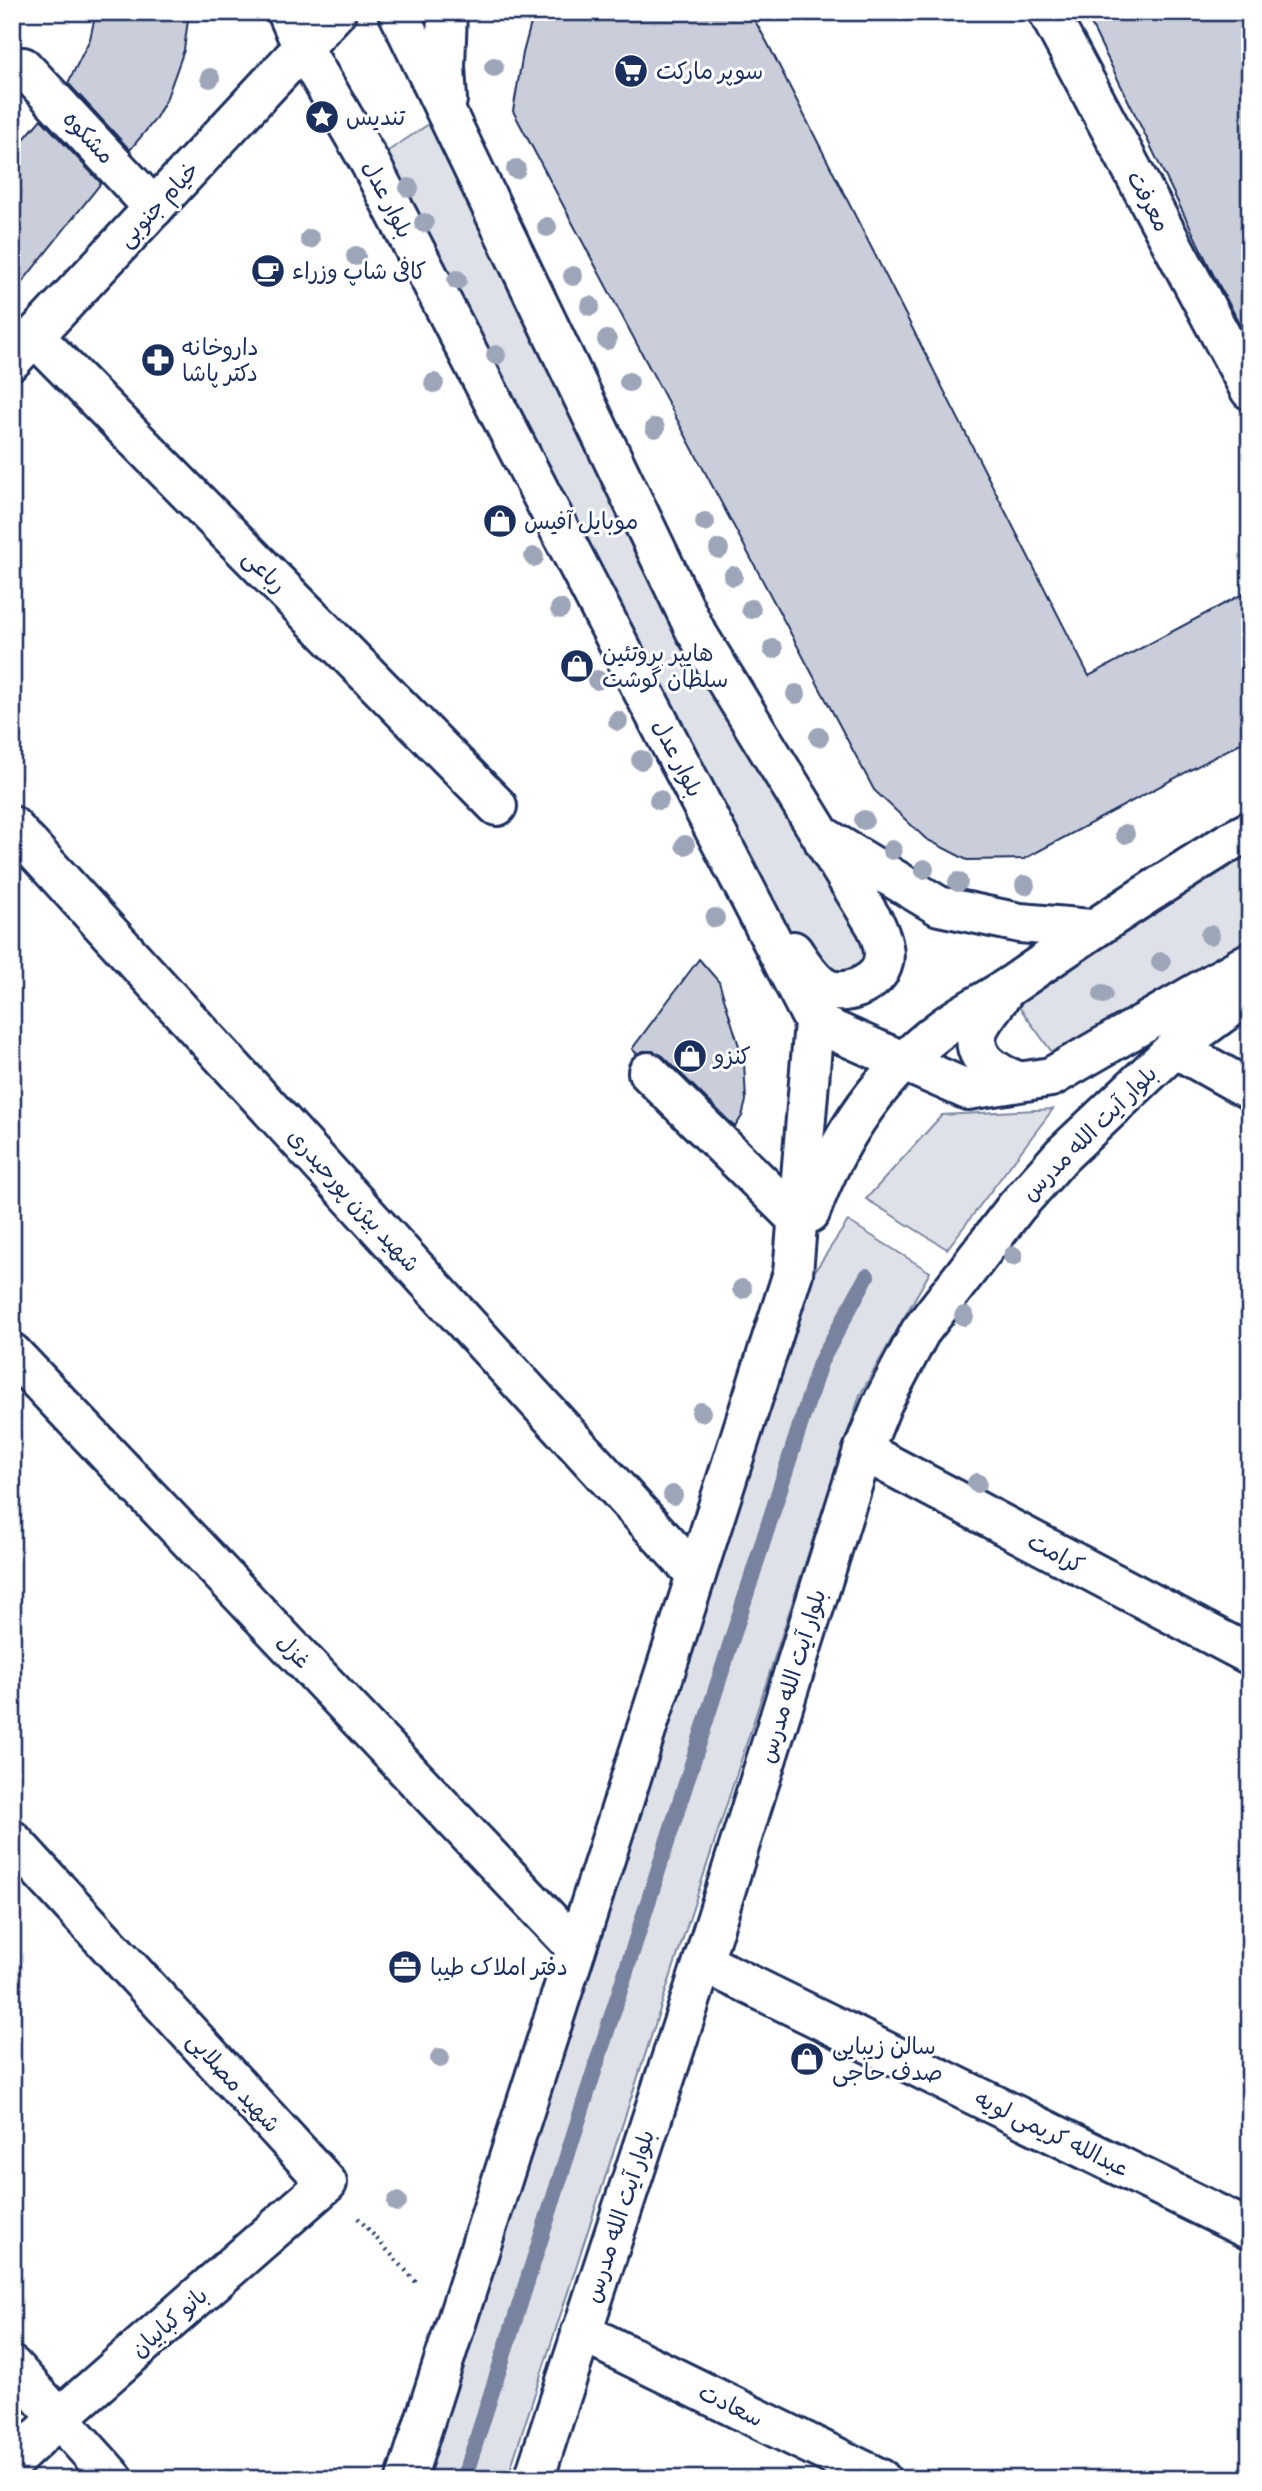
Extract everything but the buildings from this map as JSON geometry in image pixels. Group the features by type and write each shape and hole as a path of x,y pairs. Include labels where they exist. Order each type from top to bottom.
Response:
{"main road":[{"name":"بلوار عدل","path":"288,12 303,48 370,163 814,1023"},
{"name":"خیام جنوبی","path":"23,348 336,12"},
{"path":"447,12 447,112"},
{"name":"معرفت","path":"1048,12 1250,390"},
{"path":"399,14 695,630 882,939 883,963 880,972 868,983 847,991 837,992 826,988 808,973 732,863"},
{"name":"مشکوه","path":"23,66 154,208"},
{"name":"رباعی","path":"23,348 497,806"},
{"name":"شهید بیژن پورحیدری","path":"12,826 696,1575"},
{"path":"406,2479 794,1266 820,1186 838,1148 859,1113 903,1061 945,1027 1006,989 1091,929 1250,831"},
{"path":"821,835 939,906 1020,923 1091,929"},
{"name":"بلوار آیت الله مدرس","path":"814,1023 968,1090 1051,1077 1250,962"},
{"path":"1006,989 982,1022 976,1040 990,1069 1018,1081"},
{"name":"بلوار آیت الله مدرس","path":"534,2479 703,1962 863,1451 883,1404 920,1332 1016,1206 1062,1155 1175,1048 1250,993"},
{"path":"794,1266 814,1023"},
{"path":"1175,1048 1250,1090"},
{"path":"648,1072 798,1220"},
{"name":"غزل","path":"12,1353 576,1948"},
{"name":"کرامت","path":"863,1451 1250,1655"},
{"name":"شهید مصلایی","path":"12,1840 327,2183"},
{"name":"عبدالله کریمی لویه","path":"703,1962 1250,2230"},
{"name":"بانو کبابیان","path":"12,2462 327,2183"},
{"name":"سعادت","path":"581,2332 881,2479"},
{"path":"12,2366 114,2479"}],"path":[{"path":"327,2183 455,2325"}],"shaded area":[{"path":"447,112 880,973 808,973 370,163"},
{"path":"1250,831 1250,962 1065,1070 1006,989"},
{"path":"1053,1109 947,1249 866,1199 942,1115"},
{"path":"848,1221 930,1272 860,1395 507,2479 427,2479 805,1286"}],"waterway":[{"path":"464,2479 820,1363 867,1276"}],"place":[{"name":"سوپر مارکت","path":"631,71"},
{"name":"تندیس","path":"322,117"},
{"name":"کافی شاپ وزراء","path":"268,271"},
{"name":"داروخانه دکتر پاشا","path":"158,360"},
{"name":"موبایل آفیس","path":"500,521"},
{"name":"هایپر پروتئین سلطان گوشت","path":"577,666"},
{"name":"کنزو","path":"690,1056"},
{"name":"دفتر املاک طیبا","path":"405,1967"},
{"name":"سالن زیبایی صدف حاجی","path":"807,2059"}]}
